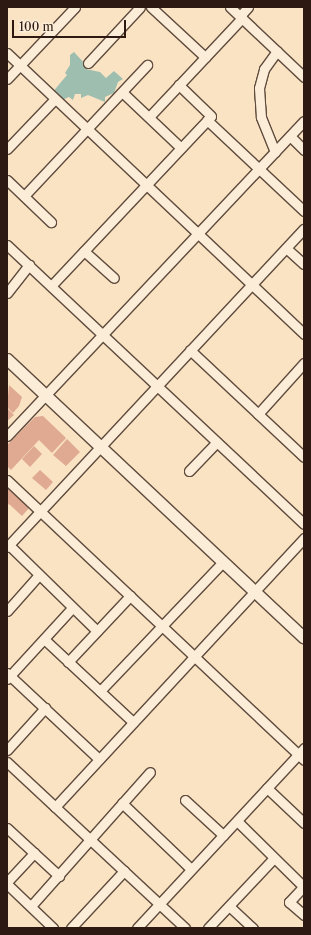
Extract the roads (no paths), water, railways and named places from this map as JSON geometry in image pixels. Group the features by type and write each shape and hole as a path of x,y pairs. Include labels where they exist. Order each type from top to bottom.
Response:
{"street":[{"path":"7,79 75,7"},
{"path":"88,63 140,7"},
{"path":"151,7 205,57"},
{"path":"230,7 304,77"},
{"path":"149,117 241,17 248,7"},
{"path":"275,152 261,117 259,88 264,69 277,51"},
{"path":"7,53 54,100 304,334"},
{"path":"24,196 147,65"},
{"path":"51,286 211,116 179,85"},
{"path":"122,92 181,148"},
{"path":"7,149 54,100"},
{"path":"207,120 304,211"},
{"path":"7,436 304,121"},
{"path":"290,136 304,150"},
{"path":"7,180 51,222"},
{"path":"97,632 8,546 304,229"},
{"path":"7,245 304,524"},
{"path":"286,248 304,264"},
{"path":"84,251 114,278"},
{"path":"7,293 29,265"},
{"path":"190,350 304,457"},
{"path":"7,359 304,638"},
{"path":"258,414 304,363"},
{"path":"189,471 218,442"},
{"path":"7,480 194,657 302,755 267,788 139,927"},
{"path":"55,807 304,538"},
{"path":"100,691 223,562"},
{"path":"7,611 39,575"},
{"path":"68,662 130,596"},
{"path":"72,608 44,640 8,676 45,708 99,759"},
{"path":"44,640 133,722"},
{"path":"7,750 45,708"},
{"path":"7,762 185,928"},
{"path":"30,906 59,876 150,772"},
{"path":"267,788 304,823"},
{"path":"185,800 223,835"},
{"path":"122,804 192,869"},
{"path":"237,821 304,886 290,902 304,915"},
{"path":"7,828 59,876"},
{"path":"34,853 7,883 53,928"},
{"path":"208,928 274,858"},
{"path":"71,928 124,871"},
{"path":"229,906 253,928"}]}
